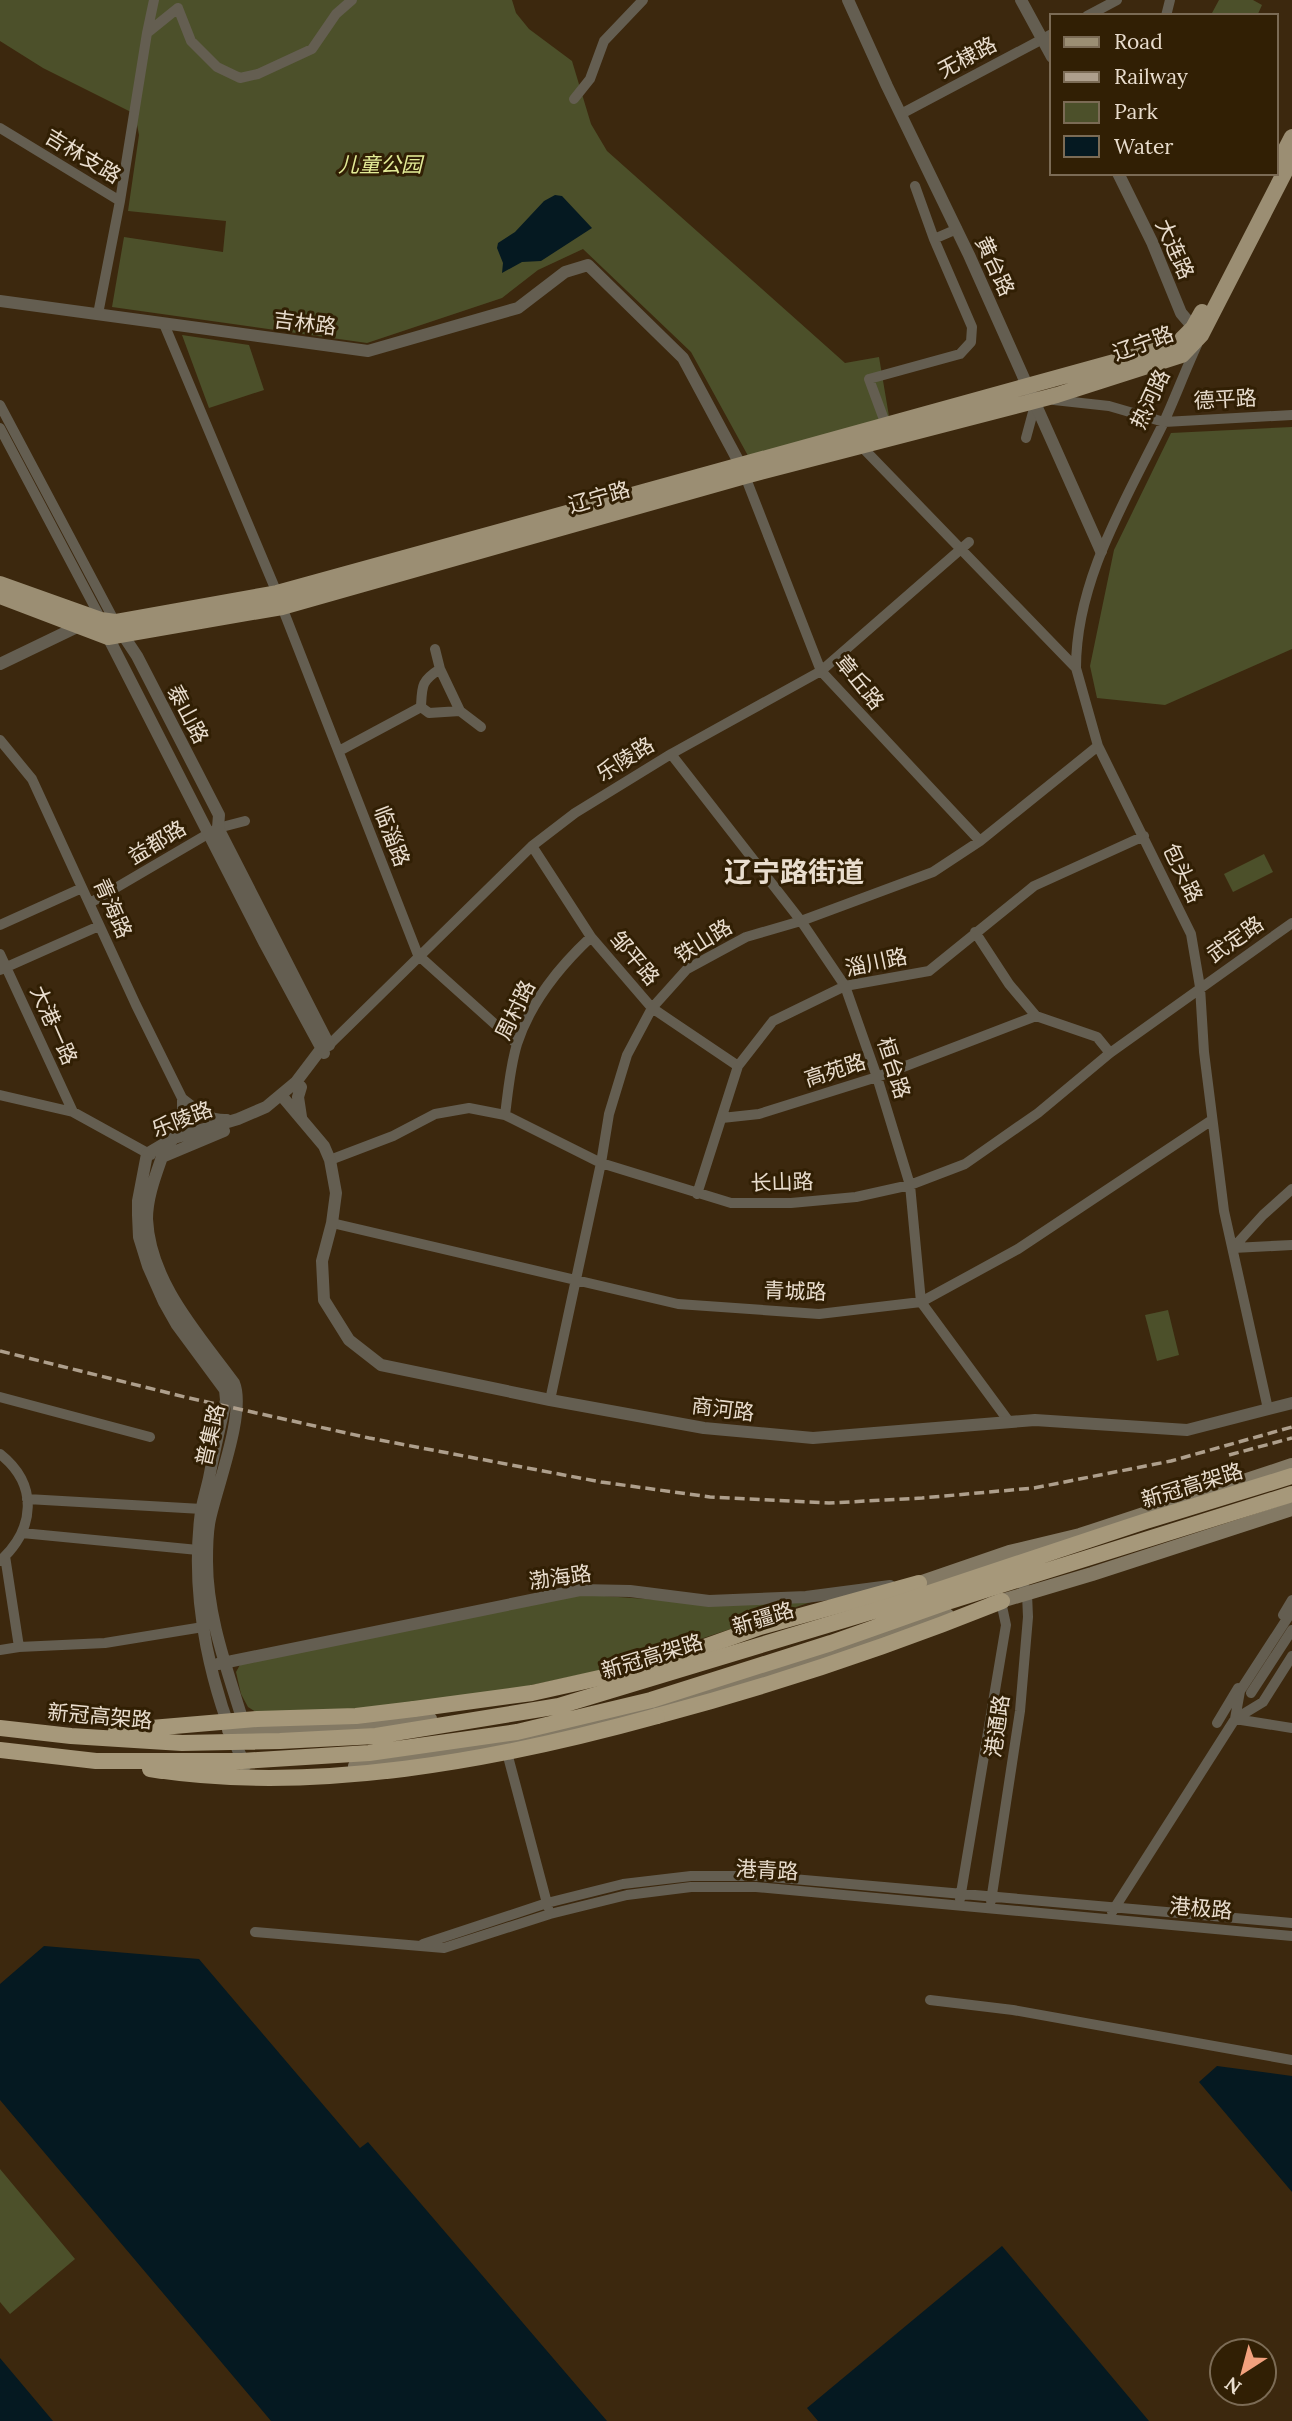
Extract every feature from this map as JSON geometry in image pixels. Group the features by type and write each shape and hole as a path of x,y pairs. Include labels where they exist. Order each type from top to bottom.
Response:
{"highway":[{"name":"新冠高架路","path":"0,1728 71,1736 183,1743 376,1736 559,1706 890,1606 1146,1521 1292,1476"},
{"name":"新冠高架路","path":"0,1750 96,1761 242,1761 369,1753 503,1734 575,1719 676,1692 831,1643 950,1601 1292,1494"},
{"path":"71,1736 245,1720 356,1716 532,1693 617,1674 682,1655 760,1627 919,1583"},
{"path":"96,1761 191,1776 277,1780 374,1771 482,1755 657,1716 791,1676 1002,1601"}],"main road":[{"path":"1278,164 1292,137"},
{"name":"热河路","path":"1197,332 1292,158"},
{"name":"热河路","path":"1197,332 1272,175"},
{"name":"辽宁路","path":"0,584 111,629 280,600 743,471 886,425 1032,393 1181,355 1197,332"},
{"name":"辽宁路","path":"743,471 861,446 1032,393"},
{"path":"0,596 78,625 111,629"},
{"name":"新疆路","path":"229,1730 301,1731 404,1723 550,1702 630,1681 824,1620 1009,1552 1080,1535 1292,1465"},
{"path":"248,1774 334,1769 431,1757 505,1744 656,1708 888,1632 1027,1594 1292,1509"}],"street":[{"path":"120,201 154,0"},
{"path":"147,33 178,8 191,41 216,67 240,78 258,74 312,49 336,14 352,0"},
{"path":"574,99 590,79 604,41 643,0"},
{"name":"黄台路","path":"848,0 957,229 1101,551"},
{"path":"1021,0 1047,37"},
{"path":"1091,14 1117,0"},
{"name":"无棣路","path":"901,114 1047,37"},
{"name":"吉林支路","path":"0,128 120,201 98,313"},
{"name":"大连路","path":"1119,175 1152,242 1181,313 1197,332"},
{"path":"886,425 869,379 960,354 971,342 972,327 934,239 915,186"},
{"path":"934,239 957,229"},
{"name":"吉林路","path":"0,301 368,351 518,308 565,272 588,265"},
{"name":"章丘路","path":"588,265 683,358 753,491 780,569 821,671 980,841"},
{"name":"临淄路","path":"164,324 280,600 418,956 517,1044"},
{"name":"热河路","path":"1076,668 1076,642 1101,551 1164,422 1197,332"},
{"path":"1026,438 1032,393"},
{"name":"德平路","path":"1032,393 1058,400 1109,406 1164,422 1292,415"},
{"name":"泰山路","path":"0,405 325,1049"},
{"name":"泰山路","path":"0,428 111,629"},
{"name":"包头路","path":"861,446 966,545 1076,668 1098,746 1191,934 1200,987 1212,1120 1224,1211 1268,1409"},
{"name":"乐陵路","path":"162,1157 265,1116 325,1049 532,846 575,813 671,754 821,671 966,545"},
{"path":"0,664 78,625"},
{"path":"435,649 440,669 460,711 481,727"},
{"path":"421,707 422,687 428,677 440,669"},
{"path":"339,751 421,707"},
{"path":"421,707 429,713 460,711"},
{"name":"青海路","path":"0,740 32,779 136,1005 183,1098"},
{"name":"铁山路","path":"550,1400 609,1114 627,1055 652,1008 687,969 746,937 801,921 933,872 980,841 1098,746"},
{"name":"桓台路","path":"671,754 801,921 845,986 877,1077 910,1185 921,1302"},
{"name":"益都路","path":"90,904 214,831 245,821"},
{"name":"淄川路","path":"698,1194 738,1066 773,1021 845,986 929,971 1034,886 1144,836"},
{"name":"邹平路","path":"532,846 591,937 652,1008 738,1066"},
{"path":"0,925 82,888"},
{"name":"武定路","path":"1200,987 1292,923"},
{"path":"4,969 99,926"},
{"path":"975,932 1009,984 1036,1016 1097,1037 1111,1053"},
{"name":"周村路","path":"505,1115 517,1044 536,1002 563,964 591,937"},
{"name":"大港一路","path":"0,954 4,969 73,1112"},
{"name":"长山路","path":"330,1160 393,1136 435,1114 469,1108 505,1115 601,1163 731,1203 791,1203 856,1197 910,1185 965,1164 1038,1114 1111,1053 1200,987"},
{"name":"高苑路","path":"722,1118 760,1114 877,1077 1036,1016"},
{"name":"乐陵路","path":"147,1154 174,1139 238,1119 281,1100 301,1087 325,1049"},
{"path":"301,1087 298,1097 302,1120"},
{"path":"0,1095 73,1112 147,1154 162,1157 182,1120 183,1098"},
{"path":"183,1098 200,1112 217,1119 238,1119"},
{"path":"281,1100 330,1160"},
{"name":"商河路","path":"281,1100 324,1146 330,1160 336,1194 322,1261 324,1300 349,1340 382,1365 704,1428 813,1438 1035,1420 1187,1430 1292,1403"},
{"name":"青城路","path":"332,1223 678,1304 820,1314 921,1302 1018,1249 1212,1120"},
{"name":"普集路","path":"147,1154 138,1214 139,1237 148,1266 177,1325 225,1390 226,1400 202,1509 197,1564 203,1627 211,1665 229,1730 248,1774"},
{"name":"普集路","path":"162,1157 149,1198 149,1239 170,1293 189,1324 234,1383 238,1394 236,1419 209,1522 207,1560 212,1617 245,1730 248,1774"},
{"path":"1233,1248 1262,1215 1292,1189"},
{"path":"1233,1248 1292,1245"},
{"path":"921,1302 1010,1423"},
{"path":"0,1397 150,1437"},
{"path":"0,1454 12,1464 24,1483 28,1505 22,1533 14,1548 2,1559 19,1647"},
{"path":"27,1499 202,1509"},
{"path":"22,1533 198,1550"},
{"name":"港通路","path":"990,1909 1020,1711 1028,1617 1027,1594 1009,1552"},
{"name":"港通路","path":"959,1906 1006,1625 1002,1601 983,1562"},
{"name":"渤海路","path":"211,1665 580,1590 630,1591 709,1601 806,1597 919,1583"},
{"path":"1217,1723 1292,1600"},
{"path":"1108,1919 1235,1719 1240,1691 1292,1611"},
{"path":"0,1650 105,1643 203,1627"},
{"path":"1251,1693 1292,1630"},
{"path":"1235,1719 1263,1702 1292,1656"},
{"path":"1235,1719 1292,1728"},
{"path":"505,1744 548,1909"},
{"name":"港青路","path":"255,1932 444,1948 622,1884 691,1875 758,1876 1114,1908"},
{"name":"港青路","path":"548,1909 691,1887 756,1887 1108,1919"},
{"name":"港极路","path":"1114,1908 1292,1923"},
{"name":"港极路","path":"1108,1919 1292,1936"},
{"path":"930,2000 1013,2010 1292,2060"}],"green space":[{"name":"儿童公园","path":"0,0 512,0 516,13 529,29 572,61 591,124 607,151 845,363 879,357 891,428 752,463 691,352 583,249 538,270 502,298 367,343 112,307 124,237 223,252 226,221 128,211 139,135 135,114 43,68 0,41"},
{"path":"1219,0 1253,0 1262,5 1258,14 1212,13"},
{"path":"182,335 249,345 264,390 209,408"},
{"path":"1292,427 1292,649 1165,705 1097,698 1090,666 1114,550 1171,433"},
{"path":"1264,854 1273,872 1233,892 1224,874"},
{"path":"1168,1310 1179,1355 1157,1361 1145,1315"},
{"path":"590,1595 730,1605 817,1600 620,1666 482,1696 323,1712 259,1714 248,1707 241,1694 236,1672 241,1663 566,1597"},
{"path":"0,2169 75,2259 10,2314 0,2302"}],"water":[{"path":"555,195 562,196 592,228 541,261 522,262 502,273 503,263 497,248 498,243 515,232 544,201"},
{"path":"44,1946 199,1959 360,2148 368,2142 607,2421 271,2421 0,2100 0,1984"},
{"path":"1217,2066 1292,2076 1292,2192 1199,2082"},
{"path":"1002,2246 1149,2421 818,2421 807,2408"},
{"path":"0,2358 53,2421 0,2421"}],"railway":[{"path":"0,1351 189,1398 369,1438 601,1482 710,1497 829,1503 1034,1488 1171,1461 1292,1427"},
{"path":"1229,1455 1292,1438"}],"district":[{"name":"辽宁路街道","path":"794,872"}]}
